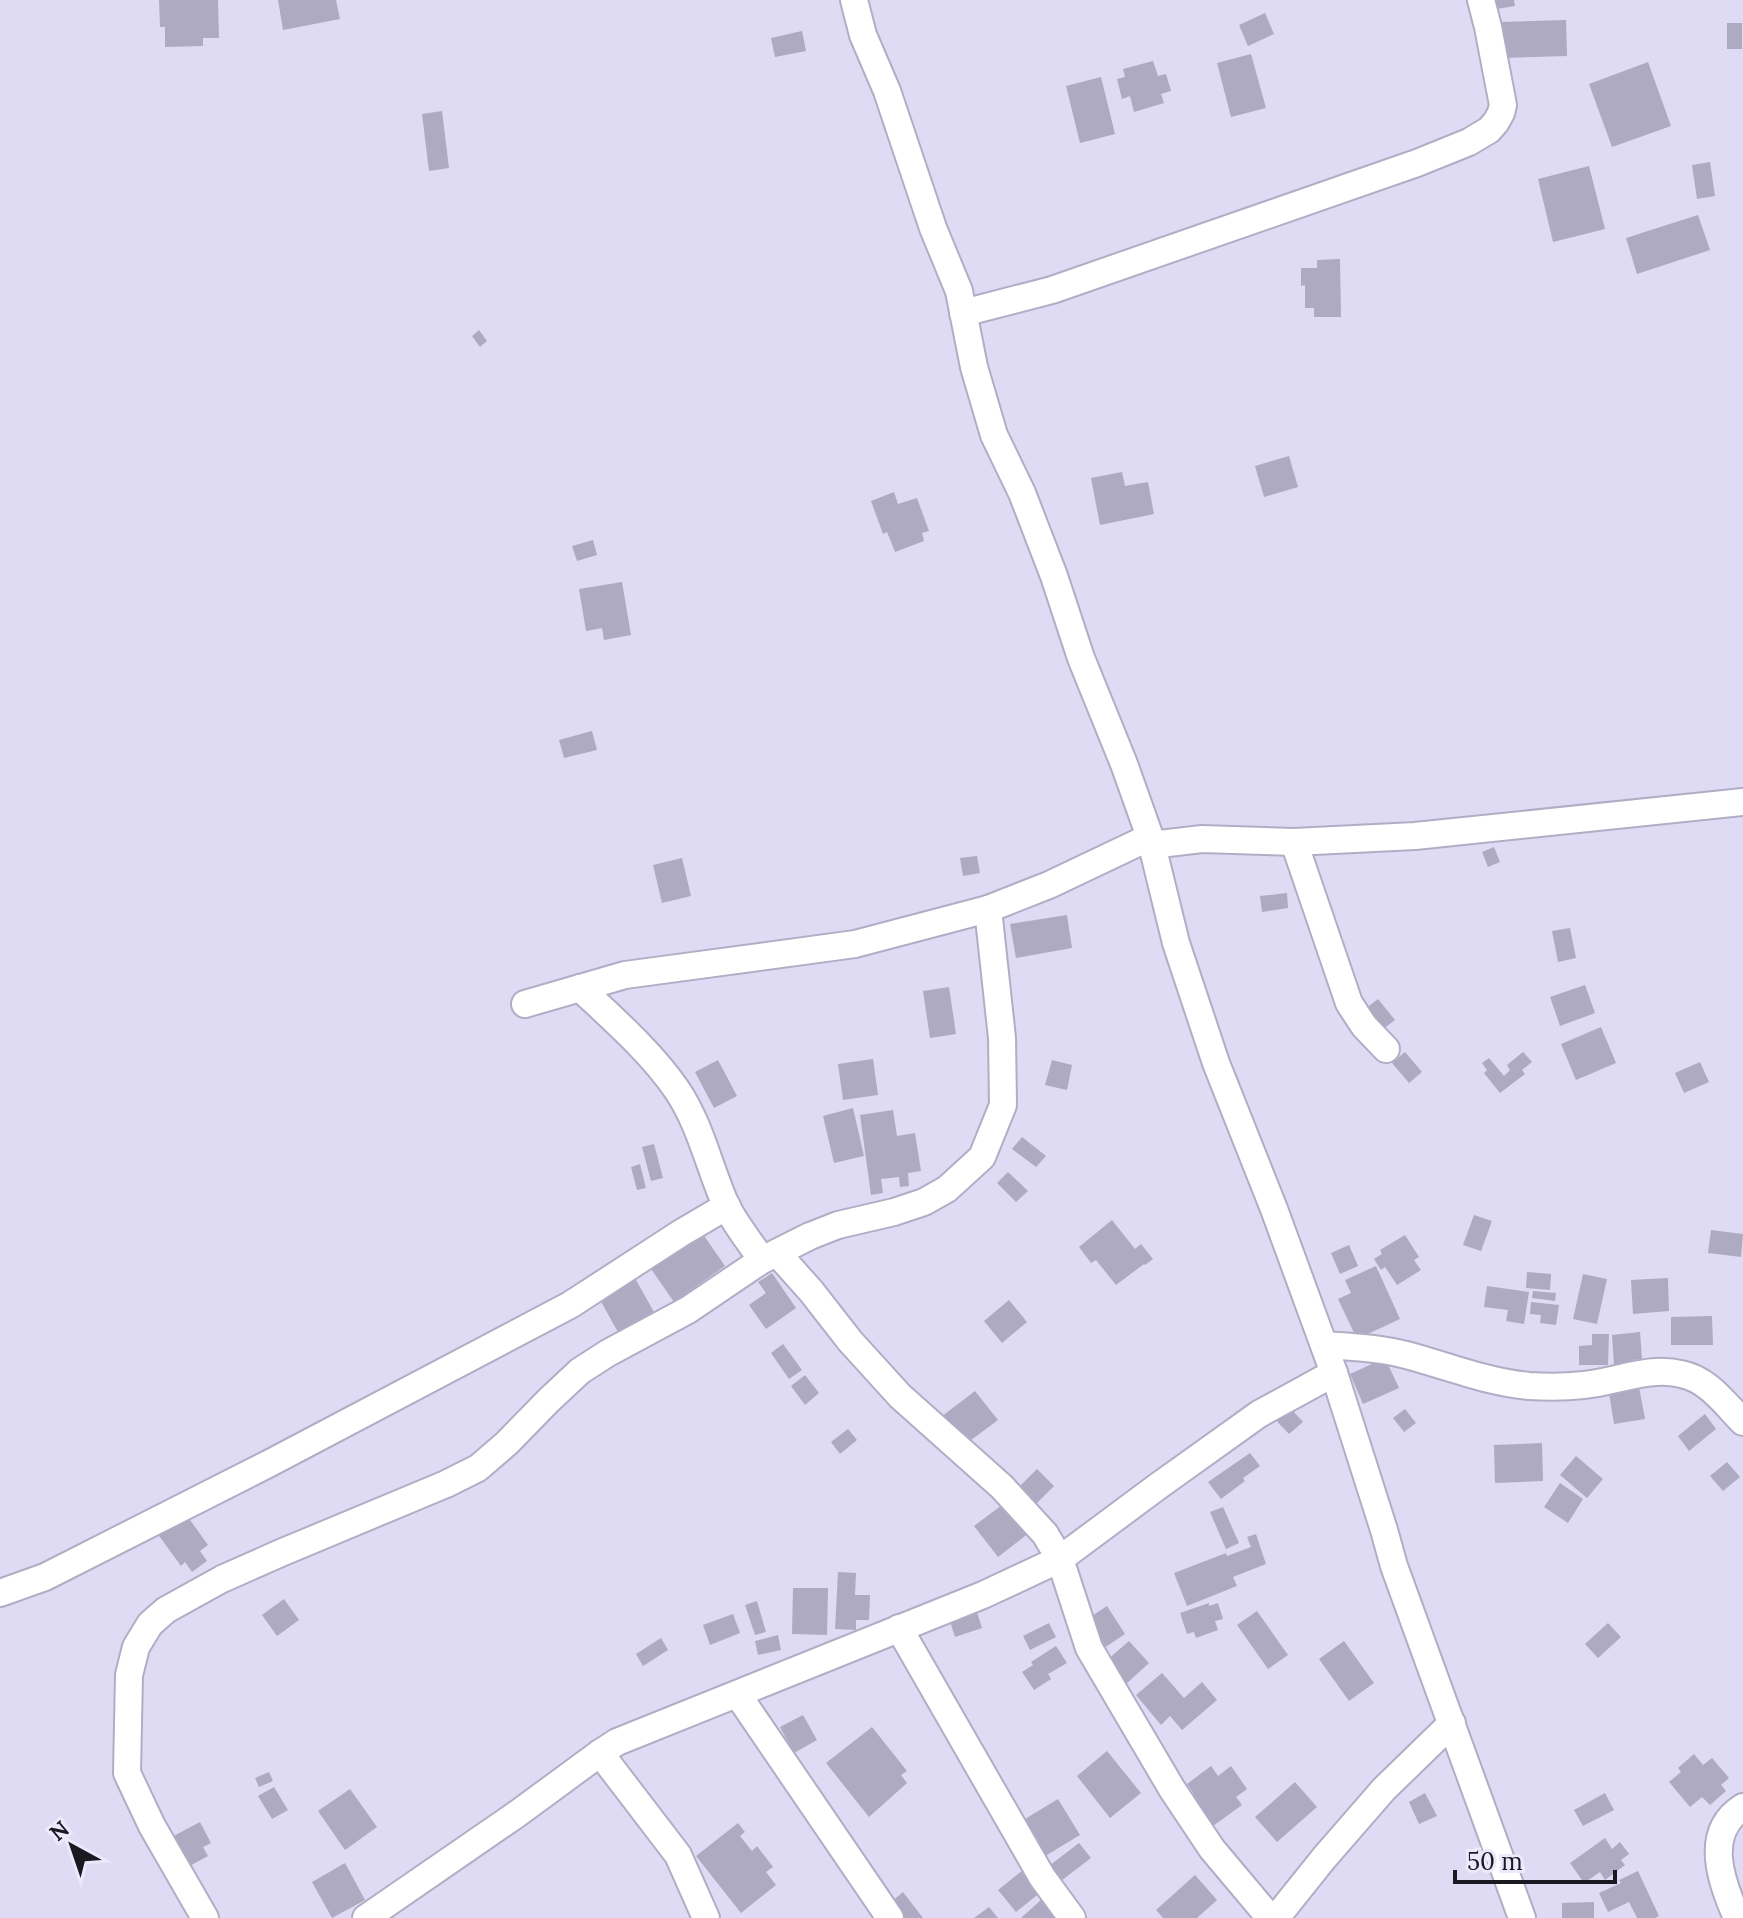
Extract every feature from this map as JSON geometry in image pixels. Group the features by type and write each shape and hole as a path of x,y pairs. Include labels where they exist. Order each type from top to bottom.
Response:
{"street":[{"path":"854,0 863,35 887,91 933,228 959,291 974,367 994,435 1022,493 1081,658 1124,764 1151,841 1176,943 1216,1063 1324,1345 1394,1566 1522,1918"},
{"path":"963,313 1052,290 1417,163 1469,142 1489,130 1503,105 1481,0"},
{"path":"525,1004 625,975 855,944 988,909 1151,841 1294,842 1415,836 1743,802"},
{"path":"1294,842 1349,1003 1364,1026 1386,1049"},
{"path":"205,1918 152,1826 127,1773 129,1675 136,1647 150,1624 166,1610 222,1579 478,1468 580,1371 688,1310 769,1256 838,1225 924,1202 947,1189 982,1157 1003,1105 1002,1038 988,909"},
{"path":"580,988 623,1029 678,1091 690,1113 727,1206 769,1256 811,1291 850,1341 900,1396 1002,1487 1045,1534 1060,1559 1089,1648 1172,1789 1212,1849 1270,1918"},
{"path":"0,1593 73,1563 570,1305 727,1206"},
{"path":"1324,1345 1368,1347 1408,1355 1487,1380 1530,1386 1585,1385 1667,1371 1685,1374 1705,1384 1743,1422"},
{"path":"366,1918 617,1742 983,1595 1060,1559 1259,1414 1334,1373"},
{"path":"899,1628 1034,1863 1072,1918"},
{"path":"738,1695 890,1918"},
{"path":"1276,1918 1384,1789 1452,1723"},
{"path":"600,1753 678,1855 706,1918"},
{"path":"1737,1918 1726,1893 1719,1842 1722,1827 1743,1807"}],"building":[{"path":"159,0 218,0 219,38 203,38 203,46 165,47 165,27 160,27"},
{"path":"278,0 336,0 340,19 283,30"},
{"path":"1495,0 1514,0 1515,6 1497,9"},
{"path":"1265,13 1274,34 1248,46 1239,25"},
{"path":"1566,20 1567,56 1504,58 1502,22"},
{"path":"1727,23 1742,23 1742,49 1727,49"},
{"path":"802,31 806,51 775,57 771,38"},
{"path":"1251,54 1266,108 1231,117 1217,63"},
{"path":"1153,61 1158,76 1166,74 1171,91 1161,94 1164,103 1134,112 1130,96 1122,99 1117,79 1125,77 1123,69"},
{"path":"1648,62 1671,126 1612,147 1589,84"},
{"path":"1101,77 1115,134 1080,143 1066,86"},
{"path":"442,111 449,168 429,171 422,114"},
{"path":"1710,162 1715,196 1697,199 1692,165"},
{"path":"1589,166 1605,229 1553,242 1538,179"},
{"path":"1698,215 1710,250 1637,274 1626,238"},
{"path":"1340,259 1341,317 1314,317 1314,308 1305,308 1301,268 1317,268 1317,260"},
{"path":"479,330 487,341 480,347 472,336"},
{"path":"1289,456 1298,487 1264,497 1255,466"},
{"path":"1122,472 1125,486 1148,482 1154,514 1100,525 1091,478"},
{"path":"894,492 898,504 917,498 929,531 922,533 924,541 895,552 887,532 883,534 871,501"},
{"path":"593,540 597,555 577,561 572,546"},
{"path":"622,582 631,635 604,640 602,628 586,631 579,589"},
{"path":"592,731 597,750 564,758 559,740"},
{"path":"1494,847 1500,862 1488,867 1482,852"},
{"path":"977,856 980,873 963,876 960,858"},
{"path":"682,858 691,896 662,903 653,865"},
{"path":"1287,893 1288,908 1262,912 1260,896"},
{"path":"1067,915 1072,948 1016,958 1010,924"},
{"path":"1570,928 1576,958 1558,962 1552,931"},
{"path":"1585,985 1595,1013 1560,1026 1550,997"},
{"path":"949,987 956,1034 930,1038 923,991"},
{"path":"1378,999 1395,1020 1382,1030 1365,1009"},
{"path":"1601,1027 1616,1063 1576,1080 1561,1044"},
{"path":"1405,1052 1422,1072 1409,1083 1392,1063"},
{"path":"1523,1052 1532,1062 1522,1070 1525,1074 1500,1093 1484,1073 1487,1070 1482,1063 1489,1058 1504,1076 1510,1070 1507,1065"},
{"path":"873,1059 878,1095 843,1100 838,1064"},
{"path":"718,1060 737,1096 714,1108 695,1072"},
{"path":"1052,1060 1072,1065 1067,1090 1045,1085"},
{"path":"1700,1062 1709,1082 1684,1093 1675,1073"},
{"path":"853,1108 864,1156 834,1163 823,1116"},
{"path":"893,1110 897,1136 915,1133 921,1171 908,1173 909,1186 900,1187 899,1177 881,1179 883,1193 871,1195 860,1115"},
{"path":"1022,1137 1046,1156 1036,1167 1012,1149"},
{"path":"654,1144 663,1178 651,1181 642,1147"},
{"path":"640,1164 646,1188 637,1190 631,1167"},
{"path":"1008,1172 1028,1191 1016,1202 997,1183"},
{"path":"1474,1215 1492,1221 1481,1251 1463,1245"},
{"path":"1112,1220 1135,1249 1141,1244 1153,1259 1116,1285 1096,1260 1091,1263 1079,1247"},
{"path":"700,1230 725,1266 674,1302 649,1266"},
{"path":"1711,1230 1743,1234 1741,1257 1708,1253"},
{"path":"1405,1235 1419,1257 1414,1260 1421,1270 1397,1285 1385,1267 1381,1270 1374,1259 1382,1254 1380,1250"},
{"path":"1349,1245 1358,1266 1340,1274 1331,1253"},
{"path":"1376,1266 1400,1319 1357,1339 1338,1299 1351,1293 1345,1280"},
{"path":"1527,1272 1551,1274 1550,1290 1526,1288"},
{"path":"772,1273 796,1308 766,1329 749,1305 766,1293 758,1282"},
{"path":"1583,1274 1607,1279 1597,1324 1573,1319"},
{"path":"635,1278 655,1314 619,1334 599,1298"},
{"path":"1668,1278 1669,1311 1633,1314 1631,1280"},
{"path":"1487,1286 1529,1292 1524,1324 1506,1321 1508,1310 1484,1307"},
{"path":"1533,1291 1556,1293 1555,1301 1532,1298"},
{"path":"1009,1300 1027,1322 1002,1343 984,1321"},
{"path":"1531,1302 1559,1305 1556,1325 1540,1323 1541,1315 1530,1314"},
{"path":"1712,1316 1713,1345 1671,1345 1671,1317"},
{"path":"1640,1332 1642,1359 1632,1360 1632,1364 1614,1366 1612,1335"},
{"path":"1592,1334 1609,1334 1608,1365 1579,1365 1579,1346 1592,1345"},
{"path":"783,1344 802,1370 789,1379 771,1353"},
{"path":"1385,1358 1399,1388 1363,1404 1350,1374"},
{"path":"805,1375 819,1393 805,1405 791,1386"},
{"path":"1639,1387 1645,1419 1614,1424 1609,1393"},
{"path":"975,1391 998,1420 963,1446 941,1417"},
{"path":"1284,1401 1303,1422 1289,1434 1270,1414"},
{"path":"1405,1409 1416,1423 1404,1432 1393,1418"},
{"path":"1705,1414 1716,1429 1689,1451 1678,1436"},
{"path":"848,1429 857,1440 840,1454 831,1442"},
{"path":"1542,1443 1543,1481 1495,1483 1494,1445"},
{"path":"1250,1453 1260,1466 1221,1499 1208,1482"},
{"path":"1576,1456 1603,1479 1587,1498 1560,1475"},
{"path":"1727,1462 1740,1477 1723,1491 1710,1476"},
{"path":"1037,1469 1054,1486 1034,1506 1018,1488"},
{"path":"1560,1483 1583,1499 1568,1523 1544,1507"},
{"path":"1002,1505 1006,1511 1014,1505 1033,1530 998,1557 974,1526"},
{"path":"1223,1507 1239,1543 1226,1549 1210,1512"},
{"path":"185,1513 208,1545 200,1551 207,1561 192,1572 185,1562 181,1566 157,1533"},
{"path":"1256,1534 1266,1564 1233,1577 1237,1586 1187,1606 1174,1573 1251,1547 1247,1537"},
{"path":"838,1572 856,1573 855,1595 870,1595 869,1620 856,1620 856,1630 835,1629"},
{"path":"793,1588 828,1588 827,1635 792,1634"},
{"path":"284,1599 299,1620 277,1636 262,1615"},
{"path":"757,1601 766,1632 755,1635 745,1605"},
{"path":"1209,1603 1209,1606 1218,1603 1223,1619 1215,1621 1218,1630 1196,1638 1194,1632 1187,1634 1180,1613"},
{"path":"975,1606 982,1628 955,1637 948,1615"},
{"path":"1107,1606 1125,1634 1101,1650 1083,1622"},
{"path":"1257,1611 1288,1655 1268,1669 1237,1625"},
{"path":"733,1614 740,1633 710,1645 703,1625"},
{"path":"1049,1623 1056,1637 1030,1650 1023,1636"},
{"path":"1608,1623 1621,1637 1598,1658 1585,1644"},
{"path":"778,1635 781,1650 758,1655 755,1641"},
{"path":"661,1638 668,1650 643,1666 636,1654"},
{"path":"1129,1641 1149,1663 1126,1684 1106,1661"},
{"path":"1344,1641 1374,1683 1349,1701 1319,1659"},
{"path":"1056,1646 1067,1663 1048,1674 1051,1679 1034,1690 1022,1672 1033,1665 1031,1662"},
{"path":"1162,1673 1184,1698 1202,1682 1217,1700 1182,1730 1170,1716 1161,1725 1136,1695"},
{"path":"803,1715 817,1740 794,1753 780,1727"},
{"path":"872,1727 907,1771 901,1775 907,1783 869,1817 826,1763"},
{"path":"1107,1751 1141,1793 1110,1818 1077,1776"},
{"path":"1694,1754 1703,1765 1712,1758 1729,1778 1721,1785 1726,1791 1710,1805 1702,1797 1690,1807 1669,1782 1681,1772 1678,1768"},
{"path":"1211,1766 1218,1776 1231,1766 1247,1789 1236,1797 1242,1805 1213,1826 1185,1799 1193,1793 1187,1784"},
{"path":"269,1772 273,1781 259,1787 255,1778"},
{"path":"1295,1782 1317,1807 1277,1842 1255,1817"},
{"path":"274,1787 288,1810 272,1819 258,1796"},
{"path":"350,1789 377,1827 345,1850 318,1811"},
{"path":"1425,1793 1437,1816 1419,1824 1409,1802"},
{"path":"1605,1793 1614,1810 1583,1826 1574,1810"},
{"path":"1058,1799 1080,1835 1042,1858 1020,1822"},
{"path":"200,1822 211,1843 203,1847 208,1856 184,1869 168,1839"},
{"path":"738,1823 745,1832 740,1836 752,1851 757,1846 773,1867 766,1872 776,1885 741,1913 696,1856"},
{"path":"1605,1838 1612,1849 1620,1842 1629,1854 1621,1860 1625,1865 1605,1880 1600,1872 1584,1883 1570,1863"},
{"path":"1079,1843 1091,1858 1057,1884 1045,1869"},
{"path":"345,1863 365,1900 332,1918 312,1882"},
{"path":"1023,1870 1041,1892 1016,1912 998,1890"},
{"path":"1638,1871 1659,1916 1637,1918 1629,1902 1608,1912 1599,1893"},
{"path":"1195,1875 1217,1900 1197,1918 1163,1918 1156,1910"},
{"path":"903,1892 923,1918 903,1918 891,1902"},
{"path":"1041,1900 1057,1918 1021,1918"},
{"path":"1594,1902 1594,1918 1562,1918 1562,1903"},
{"path":"989,1907 998,1918 974,1918"}]}
